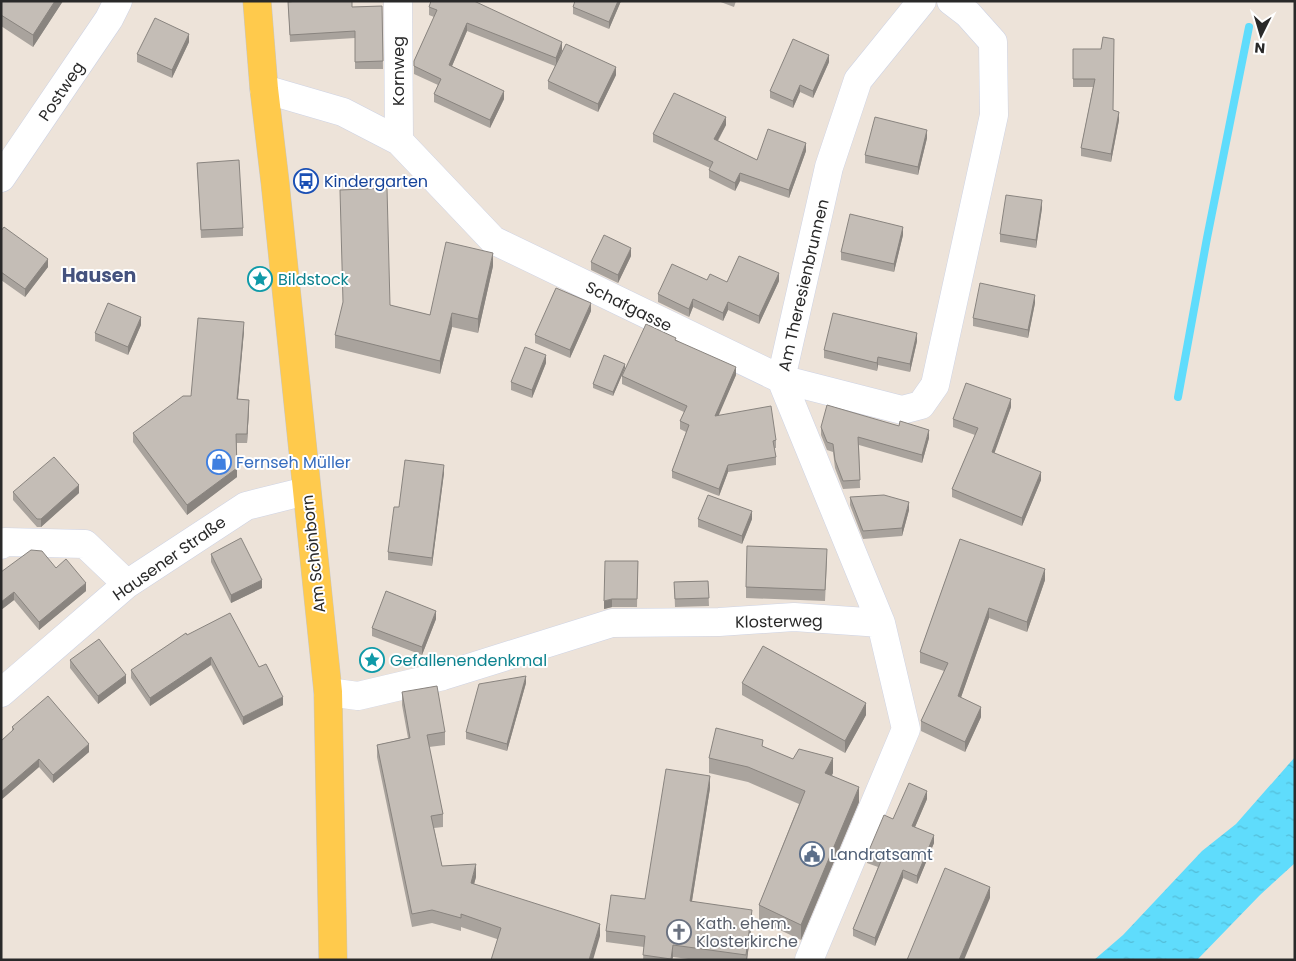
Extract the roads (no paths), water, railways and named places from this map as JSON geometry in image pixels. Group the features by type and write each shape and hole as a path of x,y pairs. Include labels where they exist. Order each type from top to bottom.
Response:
{"main road":[{"name":"Am Schönborn","path":"257,1 264,89 328,692 333,960"}],"street":[{"name":"Postweg","path":"1,178 109,19 118,1"},
{"name":"Kornweg","path":"398,1 398,141"},
{"name":"Am Theresienbrunnen","path":"922,1 858,80 829,167 781,379 902,410 921,405 935,385 994,115 993,42 968,14 951,1"},
{"name":"Schafgasse","path":"264,89 343,112 398,141 493,240 781,379"},
{"path":"781,379 881,623 906,729 809,960"},
{"name":"Hausener Straße","path":"1,693 127,584 246,506 306,491"},
{"path":"1,545 5,542 85,544 127,584"},
{"name":"Klosterweg","path":"328,692 358,696 376,692 442,676 612,624 719,622 794,617 881,623"}],"water":[{"path":"1295,757 1295,863 1260,895 1197,960 1094,960 1123,935 1202,851 1236,824"}],"waterway":[{"path":"1178,397 1249,27"}],"place":[{"name":"Kindergarten","path":"306,181"},
{"name":"Bildstock","path":"260,279"},
{"name":"Fernseh Müller","path":"219,462"},
{"name":"Gefallenendenkmal","path":"372,660"},
{"name":"Landratsamt","path":"812,854"},
{"name":"Kath. ehem. Klosterkirche","path":"679,932"}],"district":[{"name":"Hausen","path":"99,275"}]}
